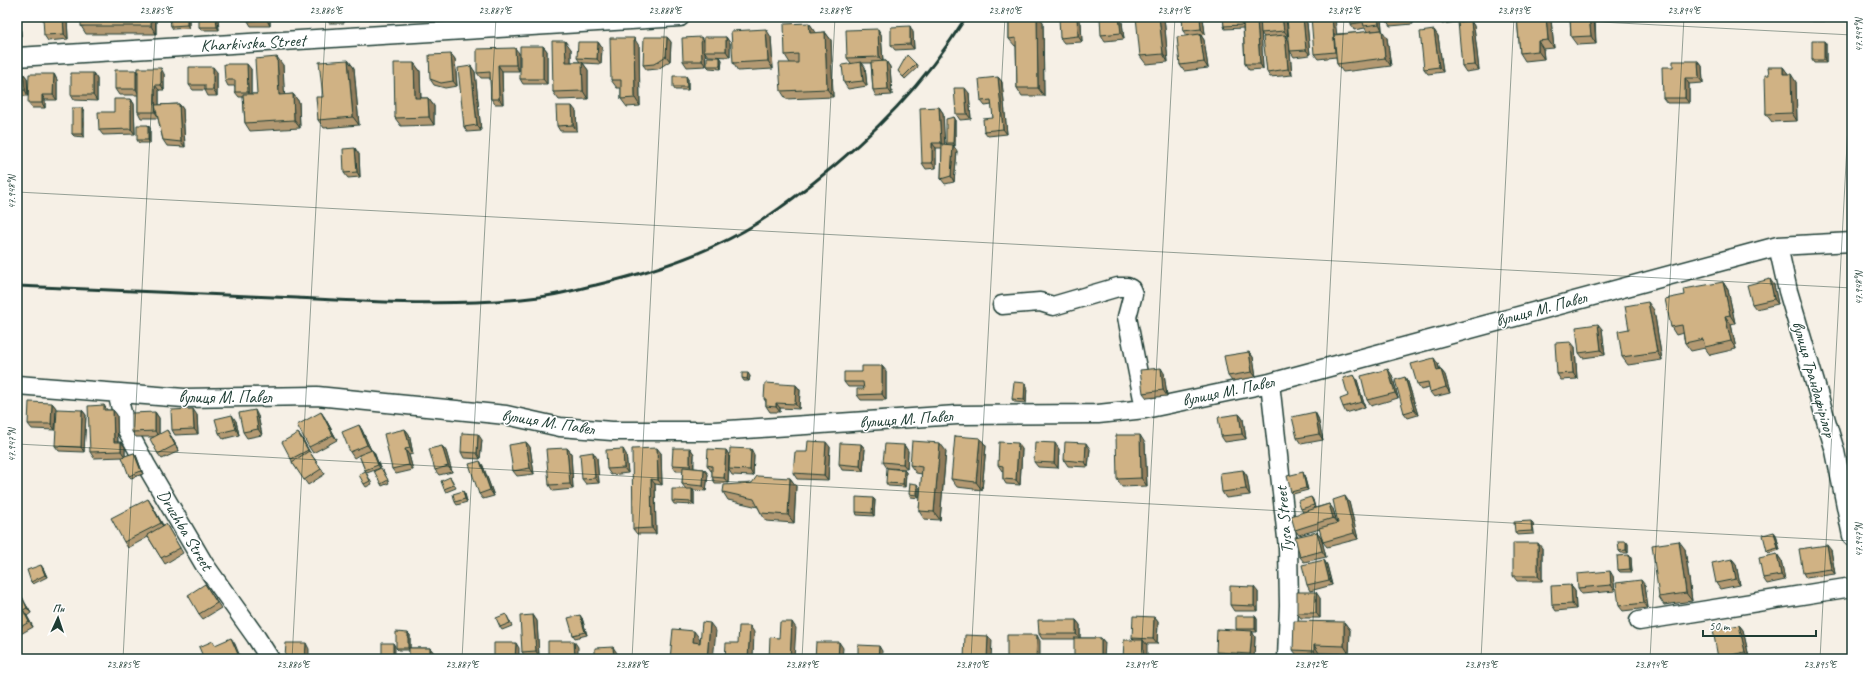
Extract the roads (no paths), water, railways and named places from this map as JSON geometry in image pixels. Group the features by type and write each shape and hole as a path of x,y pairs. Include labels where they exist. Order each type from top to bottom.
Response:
{"street":[{"name":"Kharkivska Street","path":"17,57 680,17"},
{"name":"вулиця М. Павел","path":"17,385 184,398 317,396 506,414 560,427 612,431 714,431 957,415 1098,414 1145,409 1270,382 1778,246 1852,242"},
{"name":"вулиця Трандафірілор","path":"1778,246 1788,291 1834,450 1852,536"},
{"path":"1002,305 1040,302 1053,306 1118,287 1127,287 1131,289 1133,294 1127,317 1145,409"},
{"name":"Tysa Street","path":"1270,382 1288,547 1289,605 1287,659"},
{"name":"Druzhba Street","path":"117,393 126,428 146,465 204,564 270,659"},
{"path":"1638,621 1852,587"}],"railway":[{"path":"17,286 357,301 448,303 509,300 546,296 634,275 672,263 709,249 727,240 762,220 813,183 836,165 878,127 897,107 933,64 966,17"}]}
